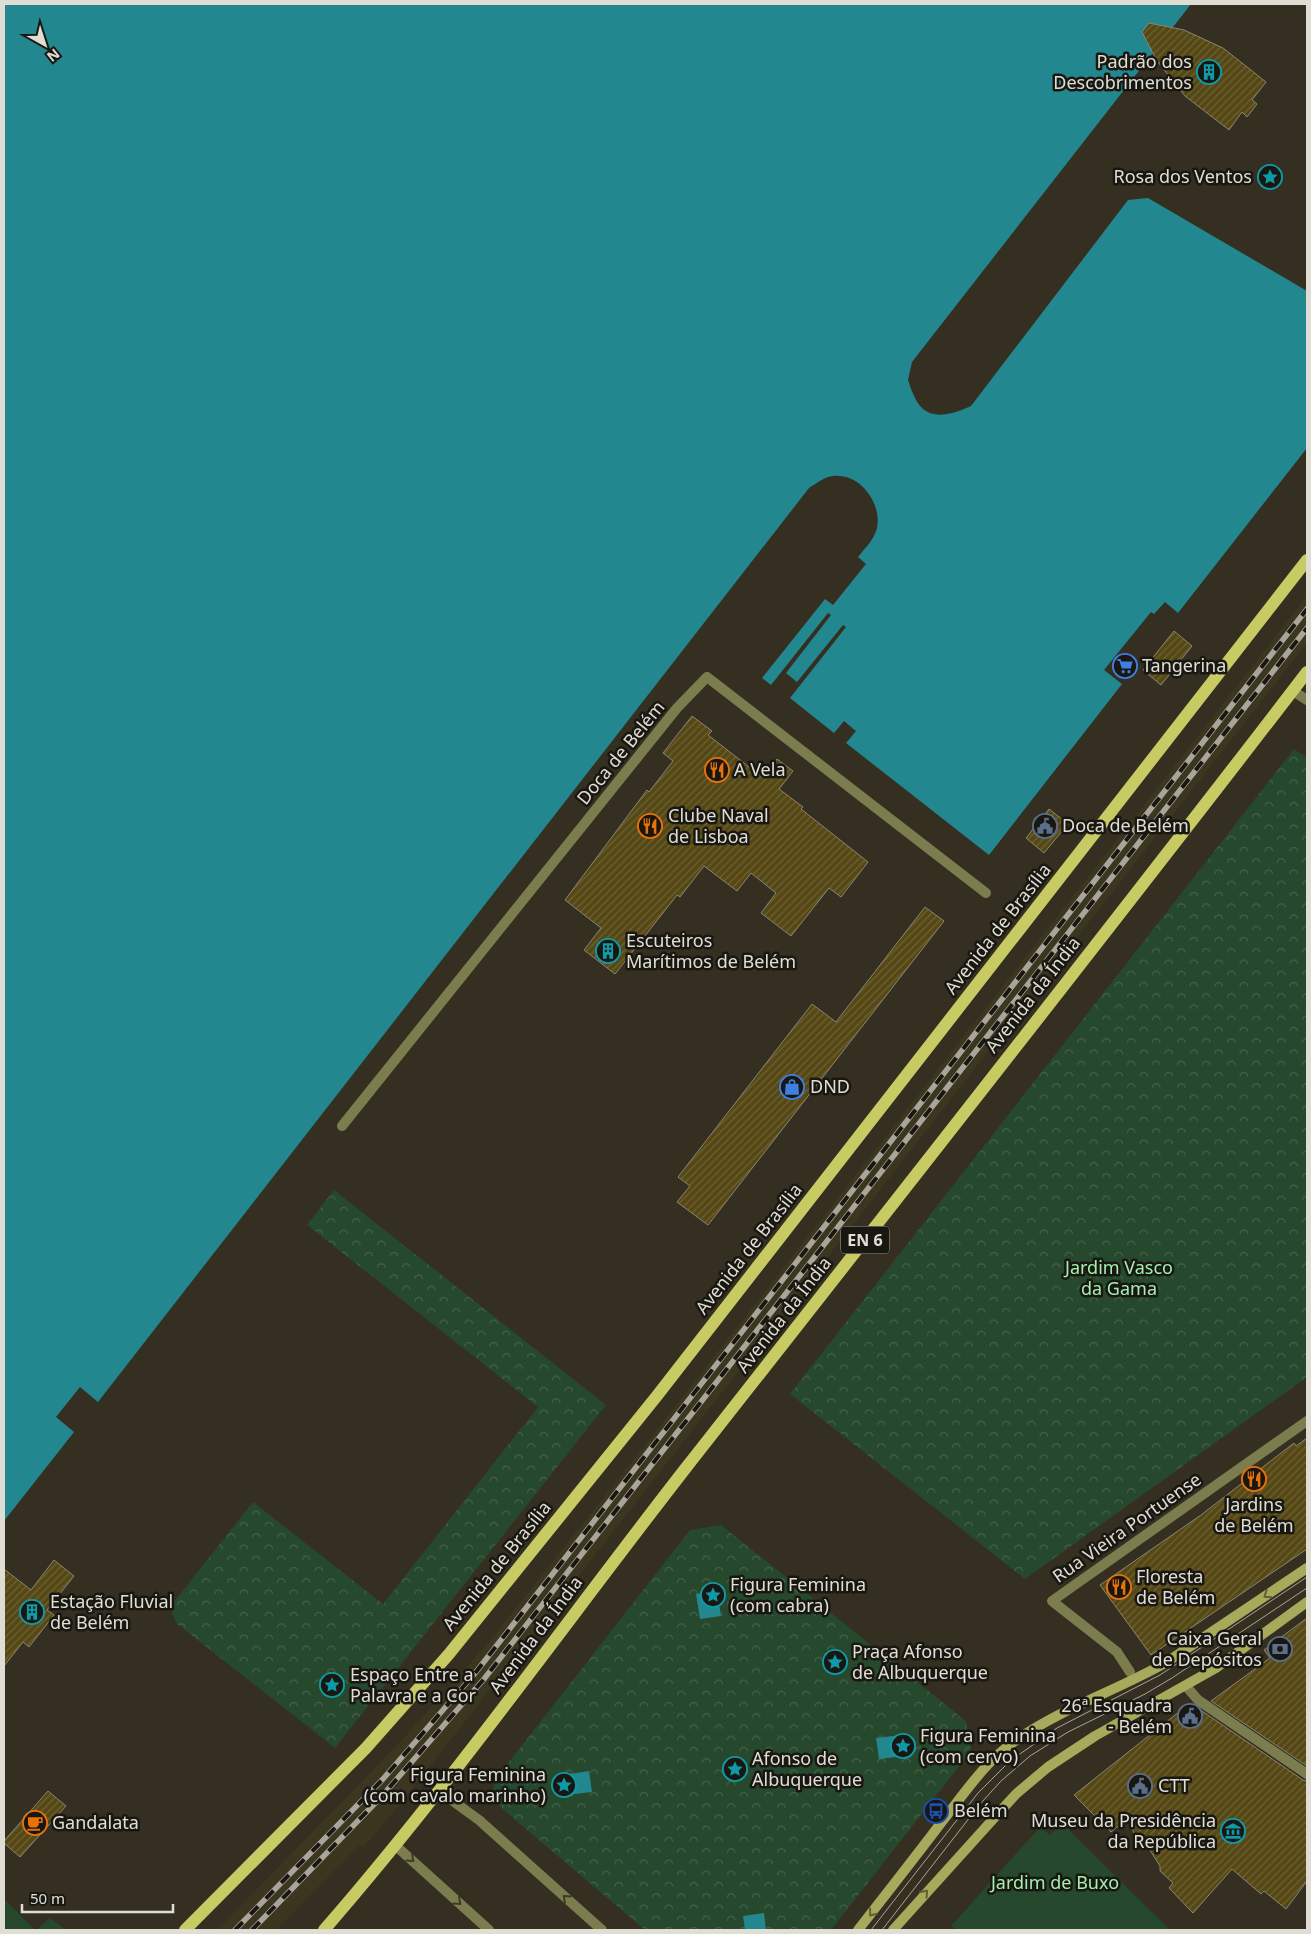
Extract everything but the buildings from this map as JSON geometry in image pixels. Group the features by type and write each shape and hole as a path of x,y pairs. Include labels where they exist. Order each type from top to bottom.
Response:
{"main road":[{"name":"Avenida de Brasília","path":"185,1930 366,1748 449,1654 656,1397 1307,560"},
{"name":"Avenida da Índia","path":"324,1930 396,1846 439,1791 645,1521 1307,672"},
{"path":"858,1930 974,1781 999,1753 1045,1723 1130,1677 1167,1662 1307,1568"},
{"path":"893,1930 1016,1794 1048,1767 1096,1736 1216,1668 1307,1602"}],"street":[{"name":"Doca de Belém","path":"342,1126 678,708 707,677 986,893"},
{"path":"1293,691 1307,700"},
{"name":"Rua Vieira Portuense","path":"1130,1677 1117,1652 1052,1601 1307,1421"},
{"path":"1186,1686 1198,1700 1307,1774"},
{"path":"439,1791 479,1820 602,1930"},
{"path":"396,1846 489,1930"}],"shaded area":[{"path":"1307,596 1307,643 410,1792 363,1848 360,1845 276,1930 217,1930 402,1740 488,1643 642,1449"}],"green space":[{"name":"Jardim Vasco da Gama","path":"1294,749 1307,758 1307,1377 1025,1579 790,1394"},
{"path":"334,1190 606,1405 335,1748 176,1623 172,1613 173,1603 253,1502 383,1604 538,1407 307,1225"},
{"path":"721,1525 966,1721 971,1751 831,1930 645,1930 500,1807 495,1797 495,1780 690,1530"},
{"name":"Jardim de Buxo","path":"1062,1823 1170,1930 956,1930 951,1926 1040,1827 1050,1835"},
{"path":"4,1899 35,1930 4,1930"},
{"path":"50,1918 66,1930 36,1930"}],"water":[{"path":"4,4 1191,4 912,362 908,380 917,402 928,412 940,415 971,406 1128,200 1148,198 1307,291 1307,448 1178,613 1165,602 1154,614 1151,612 1104,670 1122,684 989,855 846,743 856,731 844,721 834,733 790,698 846,627 843,625 797,682 786,673 831,615 828,613 771,685 762,678 825,599 833,605 866,564 858,557 872,540 877,528 878,518 872,500 867,492 852,479 843,476 833,476 809,488 98,1402 80,1387 56,1417 74,1432 4,1521"},
{"path":"717,1591 721,1616 700,1619 696,1594"},
{"path":"901,1735 904,1756 879,1759 876,1738"},
{"path":"589,1771 592,1792 566,1795 563,1775"},
{"path":"764,1913 766,1930 745,1930 743,1916"}],"tram line":[{"path":"871,1930 978,1793 1010,1761 1057,1728 1160,1675 1307,1577"},
{"path":"882,1930 981,1803 1001,1781 1030,1756 1068,1732 1145,1694 1172,1678 1307,1588"}],"railway":[{"path":"235,1930 383,1779 476,1672 1307,609"},
{"path":"252,1930 382,1796 484,1679 1307,628"}],"place":[{"name":"Padrão dos Descobrimentos","path":"1209,72"},
{"name":"Rosa dos Ventos","path":"1270,177"},
{"name":"Tangerina","path":"1125,666"},
{"name":"A Vela","path":"717,770"},
{"name":"Clube Naval de Lisboa","path":"650,826"},
{"name":"Doca de Belém","path":"1045,826"},
{"name":"Escuteiros Marítimos de Belém","path":"608,951"},
{"name":"DND","path":"792,1087"},
{"name":"Jardins de Belém","path":"1254,1479"},
{"name":"Floresta de Belém","path":"1119,1587"},
{"name":"Figura Feminina (com cabra)","path":"713,1595"},
{"name":"Estação Fluvial de Belém","path":"32,1612"},
{"name":"Caixa Geral de Depósitos","path":"1280,1649"},
{"name":"Praça Afonso de Albuquerque","path":"835,1662"},
{"name":"Espaço Entre a Palavra e a Cor","path":"332,1685"},
{"name":"26ª Esquadra - Belém","path":"1190,1716"},
{"name":"Figura Feminina (com cervo)","path":"903,1746"},
{"name":"Afonso de Albuquerque","path":"735,1769"},
{"name":"Figura Feminina (com cavalo marinho)","path":"564,1785"},
{"name":"CTT","path":"1140,1786"},
{"name":"Belém","path":"936,1811"},
{"name":"Gandalata","path":"35,1823"},
{"name":"Museu da Presidência da República","path":"1233,1831"}]}
